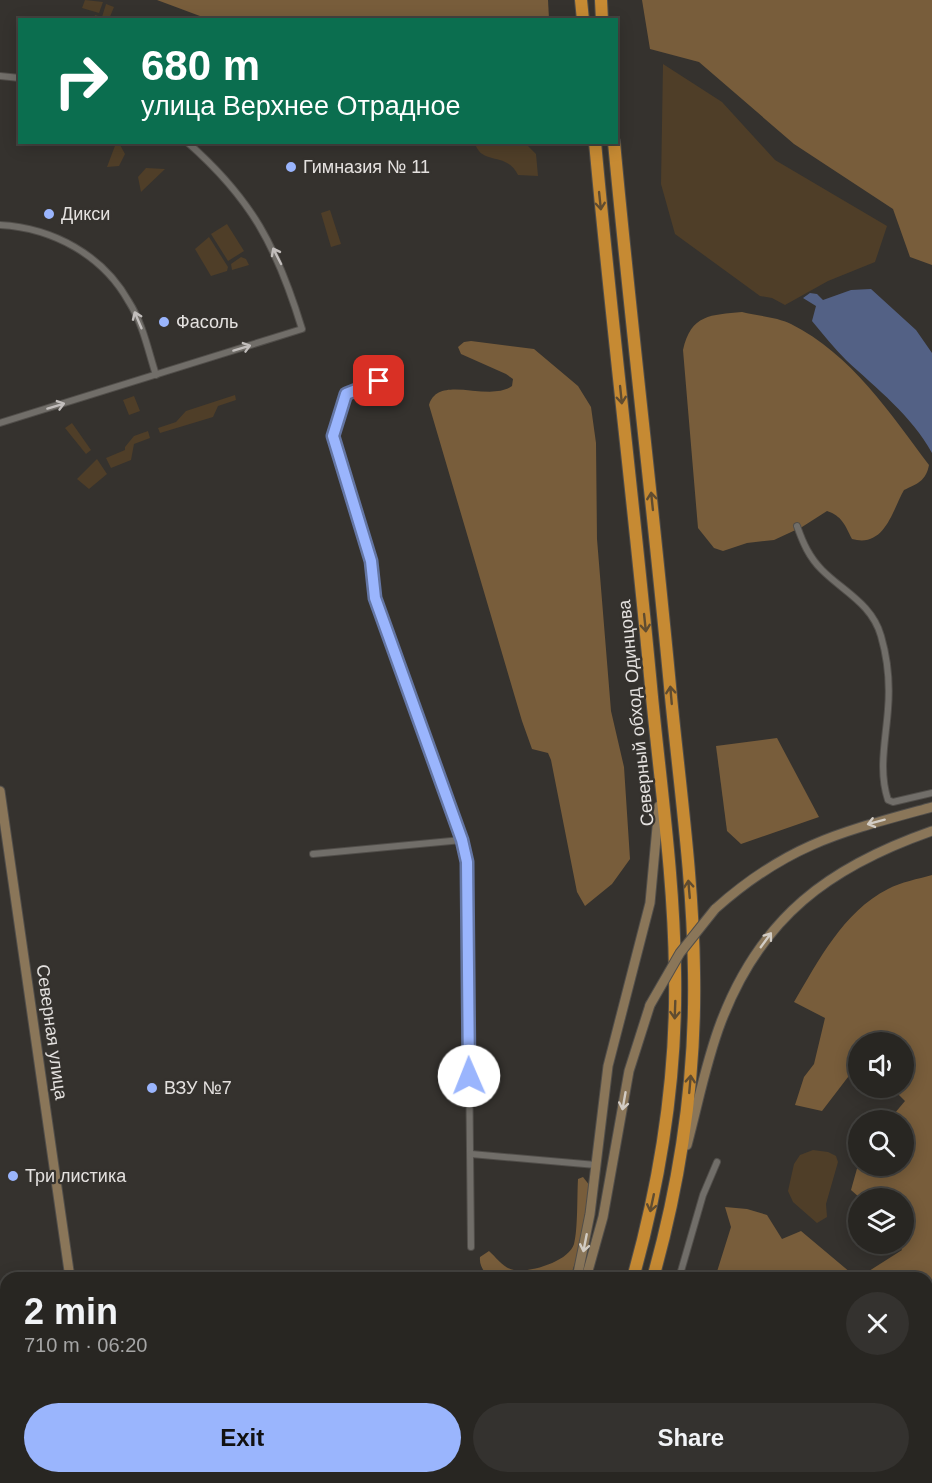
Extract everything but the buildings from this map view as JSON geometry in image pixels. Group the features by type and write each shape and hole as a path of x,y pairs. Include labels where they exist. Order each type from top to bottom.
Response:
{"highway":[{"path":"581,0 583,18"},
{"path":"601,0 603,18"},
{"name":"Северный обход Одинцова","path":"595,144 657,742 673,930 674,1031 663,1148 651,1211 635,1272"},
{"name":"Северный обход Одинцова","path":"614,144 693,929 692,1063 676,1183 654,1272"}],"main road":[{"path":"579,1272 590,1214 608,1066 645,929 652,886 659,824 657,742"},
{"name":"Северная улица","path":"0,791 69,1272"},
{"path":"588,1272 603,1217 629,1071 650,1005 680,953 715,909 745,883 813,842 850,829 932,807"},
{"path":"676,1183 718,1030 735,990 770,933 811,893 864,857 932,831"}],"street":[{"path":"0,76 18,78"},
{"path":"0,423 302,329 284,270 256,219 222,174 188,144"},
{"path":"0,225 30,229 59,239 79,249 102,267 121,289 134,310 156,375"},
{"path":"379,381 346,394 333,436 371,561 375,598 462,840 469,884 471,1248"},
{"path":"797,526 806,551 822,570 865,607 876,620 882,638 889,681 883,776 888,800 893,802 932,793"},
{"path":"313,854 462,840"},
{"path":"471,1154 596,1165"},
{"path":"680,1272 703,1195 717,1162"}],"shaded area":[{"path":"85,0 103,2 99,13 82,8"},
{"path":"157,0 548,0 549,18 205,18"},
{"path":"642,0 932,0 932,265 910,257 893,209 794,144 699,62 650,49"},
{"path":"106,4 114,7 109,18 94,18 95,15 102,17"},
{"path":"663,64 722,102 775,160 887,226 875,262 828,281 785,305 772,298 760,296 675,234 661,184"},
{"path":"116,144 120,144 125,154 119,166 107,167"},
{"path":"475,144 526,144 536,154 538,176 518,175 507,163 488,157 478,150"},
{"path":"146,168 165,169 141,192 138,177"},
{"path":"330,210 341,244 331,247 321,213"},
{"path":"227,224 244,251 228,261 211,234"},
{"path":"209,237 228,267 227,271 211,276 195,249"},
{"path":"241,257 246,259 249,265 232,270 231,264"},
{"path":"742,312 791,324 832,351 868,386 929,465 923,478 917,484 904,490 886,526 872,538 852,539 840,518 827,511 802,527 774,540 747,543 723,551 714,548 698,528 683,350 691,329 697,323 712,316"},
{"path":"464,342 534,349 578,386 591,407 596,443 597,539 611,711 624,767 630,859 612,884 585,906 577,892 551,760 548,753 532,749 522,721 429,405 434,396 443,391 453,389 491,392 512,386 513,379 506,374 461,354 458,347"},
{"path":"235,395 236,400 218,406 213,417 160,433 158,428 176,422 186,411"},
{"path":"134,396 140,411 129,415 123,400"},
{"path":"72,423 91,450 86,454 65,428"},
{"path":"148,431 150,438 134,444 131,460 111,468 106,458 125,450 134,436"},
{"path":"97,459 107,474 89,489 77,479"},
{"path":"777,738 819,817 741,844 727,831 716,746"},
{"path":"932,875 932,1272 867,1272 896,1254 914,1254 914,1188 852,1188 855,1176 914,1176 914,1110 897,1110 905,1101 902,1098 914,1098 914,1032 848,1032 848,1077 822,1111 795,1105 804,1077 814,1064 825,1018 794,1002 845,924 872,899 893,887"},
{"path":"813,1150 828,1152 836,1156 838,1162 826,1204 827,1217 817,1223 793,1202 788,1191 794,1164 800,1155"},
{"path":"583,1177 590,1186 577,1257 572,1272 485,1272 480,1257 489,1251 500,1262 514,1270 539,1268 565,1256 574,1244 578,1179"},
{"path":"725,1207 747,1209 767,1215 782,1239 801,1231 850,1272 717,1272 731,1227"}],"water":[{"path":"871,289 916,330 932,353 932,453 924,439 904,415 846,360 812,321 816,306 803,298 810,293 817,294 823,300 851,290"}],"place":[{"name":"Гимназия № 11","path":"291,167"},
{"name":"Дикси","path":"49,214"},
{"name":"Фасоль","path":"164,322"},
{"name":"ВЗУ №7","path":"152,1088"},
{"name":"Три листика","path":"13,1176"}],"route":[{"path":"379,381 346,394 333,436 371,561 372,587 375,598 462,840 467,862 469,1076"}]}
